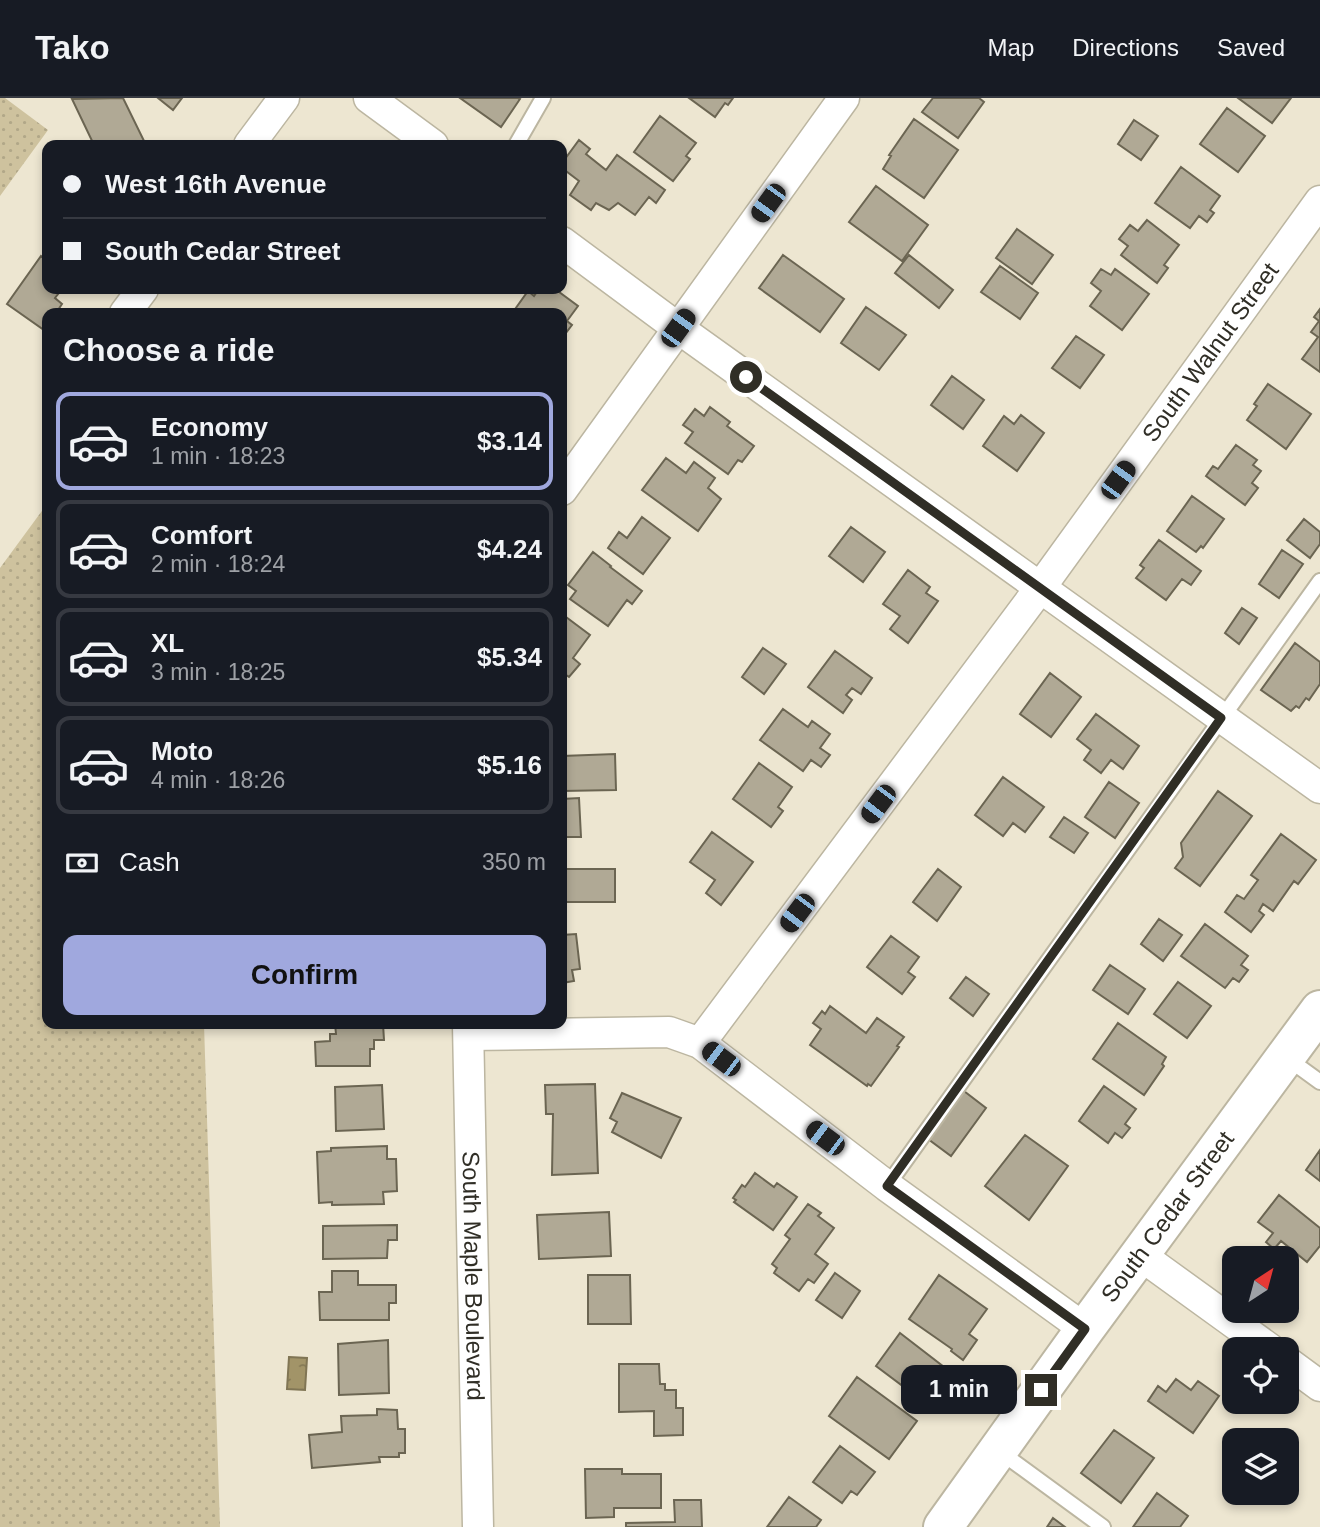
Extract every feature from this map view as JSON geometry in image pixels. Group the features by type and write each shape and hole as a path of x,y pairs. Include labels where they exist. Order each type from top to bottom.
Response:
{"main road":[{"name":"South Cedar Street","path":"943,1527 1320,1010"}],"street":[{"path":"253,140 284,98"},
{"path":"369,98 426,140"},
{"path":"567,483 844,98"},
{"name":"South Walnut Street","path":"700,1043 1040,587 1320,201"},
{"path":"567,246 1320,788"},
{"path":"469,1030 669,1032 700,1043 887,1186 1085,1329"},
{"name":"South Maple Boulevard","path":"469,1030 478,1527"},
{"path":"1140,1255 1253,1337"},
{"path":"1299,1371 1320,1386"}],"lane":[{"path":"519,140 543,98"},
{"path":"887,1186 1320,581"},
{"path":"1286,1057 1320,1082"},
{"path":"998,1451 1103,1527"}],"shaded area":[{"path":"0,98 5,98 48,130 0,196"},
{"path":"42,511 42,1029 204,1029 220,1527 0,1527 0,568"}],"water":[{"path":"289,1357 307,1358 305,1390 287,1389"}],"building":[{"path":"123,98 144,140 92,140 72,99"},
{"path":"158,98 182,98 173,110"},
{"path":"460,98 518,98 520,99 501,127"},
{"path":"689,98 733,98 728,105 725,103 715,117"},
{"path":"933,98 979,98 984,102 958,138 922,112"},
{"path":"1238,98 1291,98 1272,123"},
{"path":"1227,108 1265,136 1238,172 1200,144"},
{"path":"660,116 696,143 686,156 690,159 673,181 634,152"},
{"path":"914,119 958,150 924,198 883,169 891,156 889,155"},
{"path":"1134,120 1158,136 1141,160 1118,144"},
{"path":"579,140 590,149 586,154 606,170 617,155 665,190 656,203 649,197 635,215 618,203 609,210 596,203 591,210 570,195 579,181 567,172 567,156"},
{"path":"1181,167 1220,196 1210,210 1214,213 1207,222 1199,216 1190,228 1155,203"},
{"path":"876,186 928,225 902,261 849,222"},
{"path":"1147,220 1179,245 1164,265 1168,268 1157,283 1121,255 1128,246 1119,239 1130,225 1138,231"},
{"path":"1017,229 1053,255 1032,284 996,258"},
{"path":"783,255 844,299 820,332 759,288"},
{"path":"909,255 953,290 939,308 895,273"},
{"path":"41,256 42,294 58,294 55,298 62,304 59,308 42,308 42,329 7,304"},
{"path":"1000,266 1038,293 1020,319 981,292"},
{"path":"1101,269 1111,275 1115,269 1149,294 1122,330 1090,306 1101,291 1091,283"},
{"path":"526,294 562,294 578,306 567,321 567,308 516,308"},
{"path":"866,307 906,335 879,370 841,343"},
{"path":"1320,309 1320,372 1302,359 1318,337 1311,332 1319,321 1314,317"},
{"path":"1076,336 1104,355 1080,388 1052,368"},
{"path":"952,376 984,400 963,429 931,405"},
{"path":"1268,384 1311,414 1286,449 1247,420"},
{"path":"710,407 730,422 727,426 754,446 742,462 738,460 728,474 685,443 693,432 683,425 695,409 704,416"},
{"path":"1021,415 1044,433 1017,471 983,446 1004,416 1014,424"},
{"path":"1236,445 1257,460 1253,465 1261,471 1252,483 1258,488 1245,505 1206,476 1213,466 1218,469"},
{"path":"666,458 686,473 694,462 715,478 708,488 721,499 698,531 642,490"},
{"path":"1192,496 1224,519 1203,548 1201,546 1196,552 1167,531"},
{"path":"642,517 670,538 643,574 608,548 619,532 627,538"},
{"path":"1304,519 1320,532 1320,544 1310,558 1287,540"},
{"path":"851,527 885,552 863,582 829,556"},
{"path":"1159,540 1201,571 1191,585 1182,579 1166,600 1136,578 1144,568 1140,565"},
{"path":"1282,550 1303,564 1279,598 1259,584"},
{"path":"593,552 642,591 632,604 627,600 608,626 570,599 576,591 568,585"},
{"path":"908,570 930,587 926,593 938,601 908,643 890,629 900,616 883,604"},
{"path":"1242,608 1257,618 1239,644 1225,633"},
{"path":"567,618 590,635 573,658 580,664 569,677"},
{"path":"1295,643 1320,662 1320,684 1309,700 1306,698 1299,708 1296,706 1291,711 1261,690"},
{"path":"763,648 786,664 764,694 742,677"},
{"path":"835,651 872,678 861,694 852,688 846,695 852,700 843,713 808,687"},
{"path":"1050,673 1081,697 1051,737 1020,714"},
{"path":"783,709 808,727 812,721 830,734 820,748 830,755 821,767 811,760 803,771 760,740"},
{"path":"1096,714 1139,746 1123,769 1111,760 1101,773 1084,760 1091,750 1077,739"},
{"path":"615,754 616,790 567,791 567,756"},
{"path":"759,763 792,787 778,807 783,811 771,827 733,799"},
{"path":"1003,777 1044,807 1025,832 1013,823 1003,836 975,815"},
{"path":"1109,782 1139,803 1115,838 1085,817"},
{"path":"1218,791 1252,816 1200,886 1175,868 1183,857 1181,843"},
{"path":"579,798 581,837 567,837 567,799"},
{"path":"1064,817 1088,833 1074,853 1050,837"},
{"path":"712,832 753,862 721,905 706,893 715,880 690,862"},
{"path":"1281,834 1316,860 1298,884 1294,881 1273,911 1263,904 1259,911 1264,915 1251,932 1225,912 1237,895 1244,899 1258,880 1251,875"},
{"path":"567,869 615,869 615,902 567,902"},
{"path":"938,869 961,887 937,921 913,902"},
{"path":"1159,919 1182,935 1163,961 1141,944"},
{"path":"1205,924 1248,956 1241,965 1248,970 1239,982 1233,978 1225,988 1181,956"},
{"path":"576,934 580,969 572,970 574,981 567,982 567,935"},
{"path":"891,936 919,957 908,972 915,977 902,994 867,967"},
{"path":"1110,965 1145,989 1128,1014 1093,990"},
{"path":"966,977 989,994 973,1016 950,998"},
{"path":"1178,982 1211,1006 1187,1038 1154,1014"},
{"path":"830,1006 866,1033 877,1018 904,1037 871,1086 867,1086 810,1045 821,1029 813,1023 822,1011 825,1014"},
{"path":"1118,1023 1166,1057 1162,1064 1164,1066 1144,1095 1093,1059"},
{"path":"336,1029 383,1029 384,1040 374,1040 374,1049 370,1049 370,1066 316,1066 315,1042 330,1041 330,1034 336,1034"},
{"path":"595,1084 598,1173 552,1175 553,1114 546,1114 545,1085"},
{"path":"382,1085 384,1129 336,1131 335,1087"},
{"path":"1104,1086 1136,1109 1125,1124 1130,1128 1122,1138 1115,1133 1108,1143 1079,1121"},
{"path":"960,1088 986,1108 951,1156 924,1136"},
{"path":"622,1093 681,1118 661,1158 612,1132 617,1122 610,1118"},
{"path":"1025,1135 1068,1166 1029,1220 985,1186"},
{"path":"387,1146 387,1159 396,1159 397,1191 383,1192 384,1204 319,1203 317,1152 331,1151 331,1148"},
{"path":"1320,1150 1320,1181 1306,1170"},
{"path":"755,1173 774,1187 777,1183 797,1197 773,1230 734,1202 736,1200 733,1198 742,1185 745,1187"},
{"path":"1279,1195 1320,1228 1320,1246 1307,1262 1299,1256 1299,1246 1287,1246 1281,1241 1277,1246 1271,1246 1266,1242 1273,1233 1258,1222"},
{"path":"808,1204 821,1213 818,1216 834,1228 815,1254 828,1264 814,1283 808,1279 799,1291 774,1273 777,1268 772,1264 790,1239 785,1235"},
{"path":"609,1212 611,1256 539,1259 537,1215"},
{"path":"397,1225 397,1240 388,1240 387,1258 323,1259 323,1226"},
{"path":"332,1271 358,1271 358,1285 396,1285 396,1303 389,1303 389,1320 320,1320 319,1292 332,1292"},
{"path":"835,1273 860,1291 842,1318 816,1300"},
{"path":"588,1275 630,1275 631,1324 588,1324"},
{"path":"939,1275 987,1309 969,1334 977,1340 963,1360 951,1351 952,1349 909,1319"},
{"path":"900,1333 944,1367 920,1399 876,1366"},
{"path":"388,1340 389,1393 339,1395 338,1344"},
{"path":"619,1364 659,1364 660,1384 665,1384 665,1390 676,1390 676,1408 683,1408 683,1435 654,1436 654,1411 619,1412"},
{"path":"857,1377 917,1421 889,1459 829,1416"},
{"path":"1176,1379 1191,1390 1198,1381 1219,1396 1193,1433 1148,1401 1158,1386 1166,1392"},
{"path":"377,1409 397,1410 398,1429 405,1429 405,1453 399,1453 399,1457 379,1457 380,1462 312,1468 309,1435 342,1432 341,1416 377,1415"},
{"path":"1114,1430 1154,1458 1121,1503 1081,1473"},
{"path":"840,1446 875,1472 857,1495 851,1491 842,1503 813,1482"},
{"path":"585,1469 622,1469 622,1474 661,1474 661,1508 614,1508 614,1517 586,1518"},
{"path":"1157,1493 1188,1516 1180,1527 1133,1527"},
{"path":"789,1497 821,1520 816,1527 767,1527"},
{"path":"674,1500 701,1500 702,1527 626,1527 626,1523 675,1522"},
{"path":"1053,1518 1065,1527 1047,1527"}],"route":[{"path":"746,377 1221,718 887,1186 1085,1329 1041,1390"}]}
